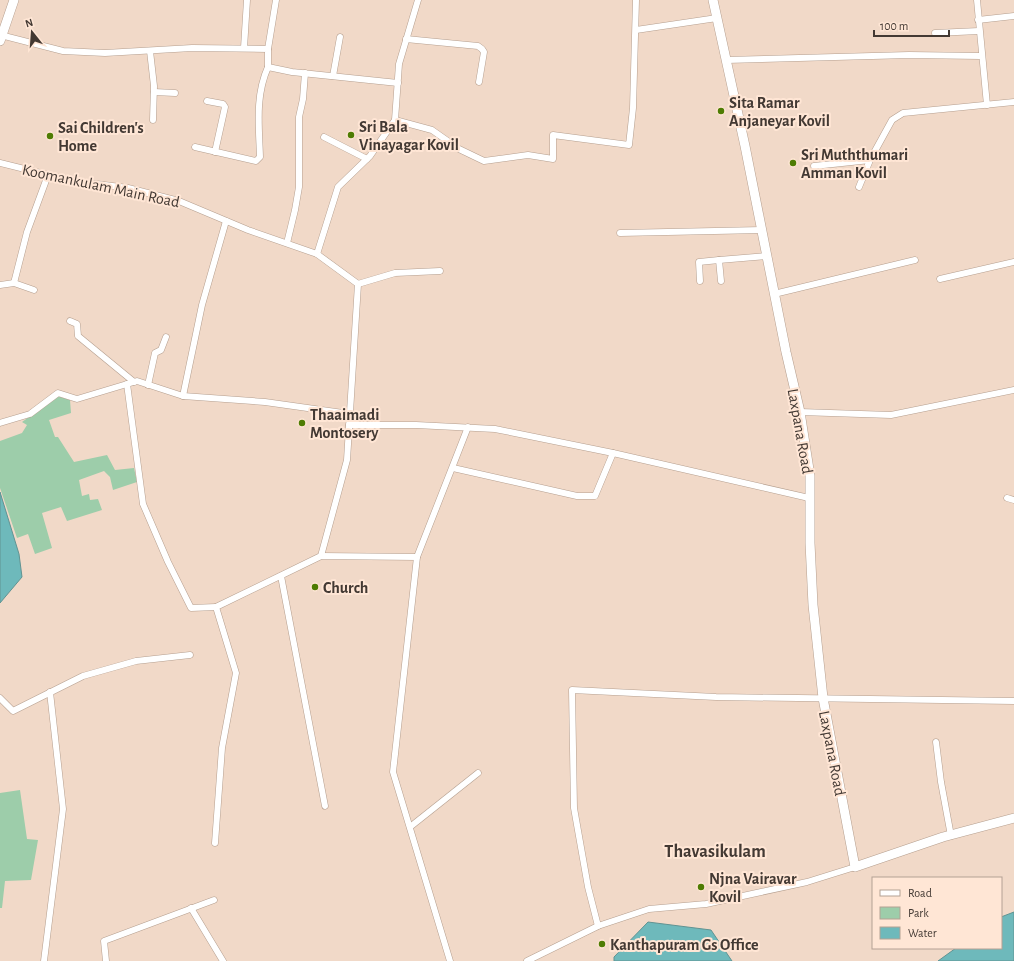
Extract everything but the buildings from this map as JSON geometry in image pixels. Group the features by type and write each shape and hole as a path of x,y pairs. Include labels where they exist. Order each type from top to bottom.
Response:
{"street":[{"path":"14,0 1,38 64,51 105,53 244,48 268,49"},
{"path":"244,48 247,0"},
{"path":"195,147 256,161 259,160 258,99 261,82 268,67 268,49 276,0"},
{"path":"317,254 338,186 367,159 396,120 399,64 418,0"},
{"path":"396,120 432,130 459,149 484,161 528,155 553,159 553,135 628,145 633,108 636,0"},
{"name":"Laxpana Road","path":"713,0 800,412 810,476 809,498 813,605 823,698 855,867"},
{"path":"977,0 981,56 987,105"},
{"path":"978,20 1014,16"},
{"path":"636,30 717,18"},
{"path":"935,33 979,31"},
{"path":"333,76 340,37"},
{"path":"406,39 478,46 484,52 479,82"},
{"path":"150,51 154,92 153,120"},
{"path":"726,60 909,55 981,56"},
{"path":"268,67 305,73 398,83"},
{"path":"287,243 299,187 299,117 303,99 305,73"},
{"path":"154,92 175,94"},
{"path":"207,101 223,104 225,107 215,152"},
{"path":"859,187 870,160 892,120 896,116 903,113 1014,102"},
{"path":"324,137 367,159"},
{"path":"814,166 870,160"},
{"name":"Koomankulam Main Road","path":"0,163 73,181 128,188 179,201 226,221 317,254 358,284"},
{"path":"14,283 27,232 48,175"},
{"path":"183,396 202,305 226,221"},
{"path":"620,233 762,230"},
{"path":"700,281 699,262 767,256"},
{"path":"719,260 721,281"},
{"path":"774,294 915,260"},
{"path":"940,279 1014,262"},
{"path":"321,556 347,460 358,284 395,273 440,271"},
{"path":"0,285 14,283 34,290"},
{"path":"70,320 76,324 78,336 130,383 143,504 168,562 191,608 216,607 321,556 417,557"},
{"path":"148,385 155,352 161,350 166,338"},
{"path":"0,423 30,414 58,393 77,399 137,381 183,396 265,402 350,414"},
{"path":"800,412 891,415 1014,390"},
{"path":"349,425 495,428 613,453 809,498"},
{"path":"450,961 392,772 417,557 468,427"},
{"path":"453,468 577,496 595,496 613,453"},
{"path":"1007,498 1014,500"},
{"path":"281,576 325,806"},
{"path":"215,842 222,748 236,673 216,607"},
{"path":"0,698 13,711 83,676 128,663 190,655"},
{"path":"598,926 588,887 574,808 572,690 716,697 1014,701"},
{"path":"44,961 63,809 50,692"},
{"path":"936,742 941,782 951,836"},
{"path":"410,828 478,773"},
{"path":"527,961 539,958 598,926 649,909 706,904 807,882 943,837 1014,818"},
{"path":"106,961 104,941 214,900"},
{"path":"191,908 223,961"}],"green space":[{"path":"58,396 70,400 71,413 49,420 55,437 58,437 74,462 107,455 115,470 134,468 137,482 113,490 110,477 104,471 79,480 82,496 89,494 90,500 98,499 102,510 67,521 61,507 42,513 52,548 35,554 28,534 17,538 0,488 0,441 22,433 27,425 22,422"},
{"path":"20,790 27,839 38,840 31,880 5,881 2,908 0,908 0,793"}],"water":[{"path":"0,492 19,554 22,577 0,603"},
{"path":"1014,912 1014,961 938,961 955,949 1002,949 1002,917"},
{"path":"648,922 711,930 732,961 614,961 614,957"}],"place":[{"name":"Sita Ramar Anjaneyar Kovil","path":"721,111"},
{"name":"Sri Bala Vinayagar Kovil","path":"351,135"},
{"name":"Sai Children's Home","path":"50,136"},
{"name":"Sri Muththumari Amman Kovil","path":"793,163"},
{"name":"Thaaimadi Montosery","path":"302,423"},
{"name":"Church","path":"315,587"},
{"name":"Njna Vairavar Kovil","path":"701,887"},
{"name":"Kanthapuram Gs Office","path":"602,944"}],"district":[{"name":"Thavasikulam","path":"715,851"}]}
